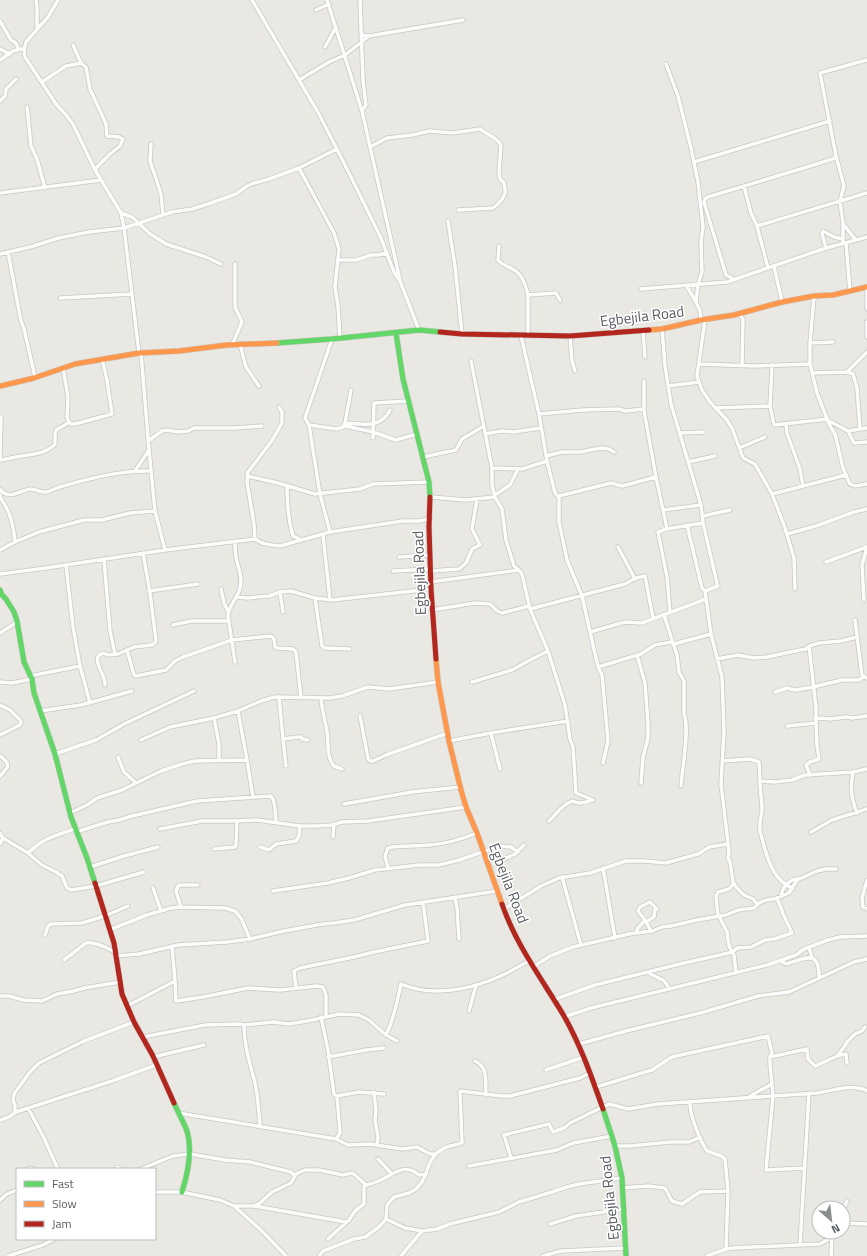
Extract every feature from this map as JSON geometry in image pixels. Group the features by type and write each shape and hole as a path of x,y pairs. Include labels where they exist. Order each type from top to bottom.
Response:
{"street":[{"path":"36,0 37,28"},
{"path":"58,0 48,17 26,42 24,49 25,57 56,104 68,116 94,169 121,213 140,353 155,511 165,550"},
{"path":"252,0 337,149 380,236 394,272 400,281"},
{"path":"360,0 363,81 366,105 362,111"},
{"path":"316,10 328,2 362,111 400,281 419,330"},
{"path":"0,20 11,40 16,43 18,49"},
{"path":"361,35 369,36 463,20"},
{"path":"325,47 336,27"},
{"path":"299,80 329,62 345,55 369,36"},
{"path":"73,45 81,63 86,67 90,89 106,124 108,136 123,139 120,146 94,169"},
{"path":"0,49 10,54"},
{"path":"0,60 18,49 24,49"},
{"path":"850,291 843,239 843,223 840,201 844,186 836,156 820,73 867,60"},
{"path":"42,82 66,66 81,63"},
{"path":"666,64 678,96 698,182 703,227 701,242 702,272 698,284 696,302"},
{"path":"0,101 5,96 6,89 16,79"},
{"path":"27,107 31,146 37,159 45,188"},
{"path":"694,162 830,120"},
{"path":"370,147 386,138 430,132 452,133 480,129 486,134 497,139 502,145 499,172 500,179 504,183 505,188 503,198 492,208 458,210"},
{"path":"151,144 150,161 161,194 163,215"},
{"path":"0,254 59,238 88,232 124,228 163,215 192,209 221,200 236,194 247,186 299,168 337,149"},
{"path":"734,279 726,275 704,202 705,199 833,159 836,156"},
{"path":"299,168 337,241 339,249 335,287 340,338"},
{"path":"0,193 101,180"},
{"path":"744,186 751,213 757,226 768,268"},
{"path":"757,226 867,193"},
{"path":"121,213 132,217 149,233 166,244 206,256 221,264"},
{"path":"448,221 456,272 462,334"},
{"path":"843,223 856,240"},
{"path":"826,248 822,234 823,231 834,237 843,239"},
{"path":"641,289 727,282 826,248 867,237"},
{"path":"499,246 498,260 502,265 518,272 527,288 528,336"},
{"path":"8,252 21,322 35,377"},
{"path":"338,260 356,260 371,255 387,253"},
{"path":"232,345 242,322 235,307 236,264"},
{"path":"774,266 782,302"},
{"path":"686,285 696,302 703,320 697,376 699,382 702,390 732,428 743,458 755,464 772,494 794,558 796,589"},
{"path":"867,287 867,309"},
{"name":"Egbejila Road","path":"626,1256 622,1178 615,1146 596,1087 579,1044 564,1017 532,967 504,909 460,787 449,742 438,682 430,582 429,482 408,401 401,369 396,333 419,330 462,334 570,336 643,331 662,329 739,314 782,302 814,296 833,295 867,287"},
{"path":"528,295 556,293 560,300"},
{"path":"60,298 132,294"},
{"path":"814,296 810,343 810,364 817,393 835,434 846,475 850,484 855,486 867,484"},
{"path":"739,314 742,319 742,366"},
{"path":"867,322 867,337"},
{"path":"662,329 665,366 671,404 701,505 703,523 718,586 704,591"},
{"path":"643,331 645,357"},
{"path":"0,386 35,377 75,364 140,353 179,351 209,346 332,339 396,333"},
{"path":"521,336 539,414 547,461 555,493 559,496 559,522 567,560 582,596 598,666 602,675 608,741 603,762"},
{"path":"570,336 572,361 575,371"},
{"path":"330,532 320,494 309,425 306,418 332,339"},
{"path":"810,343 833,342"},
{"path":"240,344 246,367 259,386"},
{"path":"847,372 867,352"},
{"path":"68,422 75,424 112,414 108,380 102,359"},
{"path":"471,361 492,468 492,485 495,496 502,509 506,540 514,566 522,574 530,608 548,651 565,706 570,738 573,747 576,793 593,800 581,804 577,804 572,801 559,809 549,821"},
{"path":"699,364 772,366 810,364"},
{"path":"772,366 770,406 774,425 828,420 848,431 854,443 867,442"},
{"path":"63,368 68,397 68,422"},
{"path":"812,374 847,372 853,374 857,388 860,429"},
{"path":"644,381 644,409 656,477 668,529"},
{"path":"668,386 699,382"},
{"path":"309,425 341,429 344,425 351,390"},
{"path":"373,438 374,403 408,401"},
{"path":"715,408 770,406"},
{"path":"255,539 247,476 248,472 282,423 282,412 279,407"},
{"path":"539,414 583,410 618,409 626,411 644,409"},
{"path":"344,425 375,424 387,417 390,410"},
{"path":"0,416 0,457"},
{"path":"0,460 23,455 37,454 47,450 54,444 54,431 68,422"},
{"path":"786,424 800,469 803,486"},
{"path":"344,425 373,432 396,440 417,434"},
{"path":"148,441 162,431 167,430 178,432 188,431 194,428 262,426"},
{"path":"423,457 456,450 462,439 484,426"},
{"path":"485,434 541,428"},
{"path":"848,431 867,428"},
{"path":"680,433 704,432"},
{"path":"739,448 765,437"},
{"path":"546,456 562,452 580,452 601,448 614,452"},
{"path":"135,471 149,450"},
{"path":"688,462 715,456"},
{"path":"492,468 522,470 547,461"},
{"path":"430,497 465,500 495,496 510,485 518,469"},
{"path":"0,490 7,495 32,489 45,492 62,486 120,473 151,471"},
{"path":"772,494 846,475"},
{"path":"247,476 315,494 360,489 373,484 429,482"},
{"path":"559,496 611,483 622,486 656,477"},
{"path":"287,486 287,509 290,526 293,536 302,540"},
{"path":"0,495 2,502 6,506 14,528 15,542"},
{"path":"393,571 459,570 466,563 472,549 480,545 472,529 477,499"},
{"path":"663,510 701,505"},
{"path":"787,534 867,509"},
{"path":"703,516 730,510"},
{"path":"0,550 39,532 84,520 102,520 130,513 155,511"},
{"path":"0,574 143,553 255,539 262,543 275,546 285,545 330,532 402,521 420,521 430,519"},
{"path":"670,612 667,577 658,532 703,523"},
{"path":"687,525 706,599 711,634 722,677 724,730 721,784 729,851 728,858 734,883 738,890 744,895 753,899 757,904"},
{"path":"323,535 330,600"},
{"path":"228,611 238,597 241,584 235,542"},
{"path":"618,547 635,579"},
{"path":"864,600 862,565 867,547"},
{"path":"826,562 867,547"},
{"path":"105,685 104,678 99,668 98,656 100,654 115,654 134,647 152,645 156,640 143,553"},
{"path":"399,557 430,555"},
{"path":"104,559 110,631 115,654"},
{"path":"66,565 73,627 80,666 90,703"},
{"path":"430,582 519,570"},
{"path":"432,610 475,603 490,604 497,612 502,613 582,596 625,584 645,576 653,618"},
{"path":"149,591 198,584"},
{"path":"221,589 224,603 228,611 235,662"},
{"path":"238,597 247,598 269,596 280,592 291,591 315,598 330,600 431,589"},
{"path":"0,590 14,612 24,662 31,678 34,693 55,754 75,830 96,886 116,954 122,994 187,1132 190,1154 187,1176 182,1192"},
{"path":"280,592 283,612"},
{"path":"315,598 322,646 325,648 350,649"},
{"path":"590,632 625,622 642,623 706,599"},
{"path":"664,614 674,644 679,672 684,682 684,714 686,717 686,728 681,786"},
{"path":"775,692 787,688 795,690 842,680 858,680 865,677 862,675 855,620"},
{"path":"173,625 191,622 229,621"},
{"path":"0,633 17,622"},
{"path":"598,666 638,655 655,645 671,642 674,644 711,634"},
{"path":"127,650 134,675 136,676 166,670 183,657 232,640 271,636 274,639 275,647 293,649 294,651 301,698"},
{"path":"717,659 738,655 754,658 767,656 806,649 809,646 832,641 841,641 857,637"},
{"path":"809,646 816,708 817,745 820,759 806,765 810,775"},
{"path":"472,682 512,670 548,651"},
{"path":"638,655 645,683 648,724 648,738 643,756 641,783"},
{"path":"0,682 12,683 80,666"},
{"path":"141,740 170,727 214,718 238,711 261,701 279,697 330,698 342,696 368,687 389,689 438,682"},
{"path":"40,712 90,703 132,691"},
{"path":"55,754 96,740 130,721 194,691"},
{"path":"279,697 286,766"},
{"path":"321,698 330,760 334,766 342,769"},
{"path":"0,705 10,710 21,722 20,725 0,736"},
{"path":"238,711 254,797"},
{"path":"360,716 368,758 370,761 448,733"},
{"path":"787,726 816,721 822,718 852,718 867,716"},
{"path":"214,718 219,744 219,761"},
{"path":"449,742 491,733 568,720"},
{"path":"491,733 500,769"},
{"path":"283,739 301,737 302,739 308,740"},
{"path":"0,756 8,764 7,768 0,776"},
{"path":"118,757 124,772 136,783"},
{"path":"722,761 750,759 759,762 762,809 760,818 760,832 771,868 786,885 793,888"},
{"path":"70,813 88,805 97,798 122,790 182,764 247,760"},
{"path":"760,782 776,782 792,780 805,775 853,772 867,769"},
{"path":"853,772 850,789 857,813"},
{"path":"344,804 412,792 460,787"},
{"path":"28,854 41,842 58,834 197,801 270,796 273,797 276,822"},
{"path":"160,829 202,821 257,820 300,826 334,824 466,807"},
{"path":"812,832 832,820 867,810"},
{"path":"214,849 235,847 237,821"},
{"path":"333,837 334,824"},
{"path":"260,848 269,850 276,844 296,841 299,836 300,826"},
{"path":"0,833 3,838 42,865 62,876 67,888 71,890 96,886 144,872"},
{"path":"388,868 385,856 388,848 443,843 477,833"},
{"path":"0,844 3,838"},
{"path":"504,909 540,886 562,877 590,873 626,861 666,863 698,854 709,847 728,844"},
{"path":"494,864 518,852 524,845"},
{"path":"273,891 328,883 375,870 420,865 439,865 484,853 497,847 508,846 518,852"},
{"path":"90,868 124,856 158,847"},
{"path":"603,868 615,938"},
{"path":"553,1000 595,985 733,952 737,948 751,947 765,940 774,939 792,933 784,916 779,898 786,885 795,878 799,879 826,869 836,869"},
{"path":"562,877 581,945"},
{"path":"532,967 559,952 581,945 651,931 662,927 726,915 738,910 754,908 757,904 766,900 779,898 789,893 799,879"},
{"path":"867,880 862,898 864,907 867,909"},
{"path":"734,883 729,888 718,892 716,896 719,916 727,932 729,946 733,952 736,973"},
{"path":"181,906 176,891 178,886 198,885"},
{"path":"153,888 161,910"},
{"path":"64,960 89,942 116,954 139,954 172,946 250,939 292,929 354,920 405,905 497,891"},
{"path":"455,898 459,939"},
{"path":"296,988 294,972 300,968 428,941 423,902"},
{"path":"636,933 638,928 645,920 638,910 640,906 650,902 657,909 655,910 654,917 646,922 651,931"},
{"path":"45,935 48,926 51,924 82,923 105,916 128,906"},
{"path":"109,930 161,910 181,906 225,908 235,911 241,918 250,939"},
{"path":"564,1017 591,1008 781,961 821,942 840,937 867,936"},
{"path":"172,946 176,1001 248,988 280,990 317,986 323,987 326,995 326,1017"},
{"path":"809,947 812,958"},
{"path":"796,955 798,960"},
{"path":"781,961 786,964 812,958 819,964 819,978"},
{"path":"579,1044 704,1012 758,996 789,992 854,962 867,959"},
{"path":"386,1035 396,1010 401,984 437,992 476,985 504,974 529,961"},
{"path":"648,972 665,980 669,989"},
{"path":"127,1006 175,981"},
{"path":"0,996 9,996 23,1000 42,1001 57,994 120,982"},
{"path":"469,1010 476,985"},
{"path":"143,1037 205,1025 244,1025 273,1022 289,1024 340,1014 359,1015 369,1020 386,1035 397,1041"},
{"path":"321,1017 328,1050 334,1094 337,1096 340,1133 336,1138"},
{"path":"15,1113 13,1100 14,1094 30,1072 39,1063 84,1041 134,1022"},
{"path":"244,1025 244,1039 255,1084 260,1126"},
{"path":"770,1057 807,1049 808,1059 815,1066 838,1054 855,1034 862,1031 865,1027"},
{"path":"596,1087 652,1070 670,1058 676,1056 768,1036 772,1052 770,1064 773,1096 766,1170 805,1168"},
{"path":"153,1057 204,1045"},
{"path":"328,1058 384,1048"},
{"path":"838,1054 846,1054 847,1063"},
{"path":"546,1070 584,1057"},
{"path":"475,1061 485,1070 486,1095"},
{"path":"0,1120 28,1108 156,1065"},
{"path":"319,1256 323,1250 354,1238 365,1237 379,1227 386,1219 387,1205 394,1197 409,1193 416,1189 422,1182 429,1164 436,1154 446,1147 462,1143 460,1091 486,1095 510,1096 580,1078 590,1073"},
{"path":"748,1097 772,1084"},
{"path":"511,1158 504,1135 550,1124 553,1132 564,1128 570,1123 609,1104 628,1109 658,1104 773,1096 851,1088 862,1088 867,1091"},
{"path":"337,1096 359,1092 384,1094"},
{"path":"374,1092 376,1111 375,1120 378,1137 377,1144"},
{"path":"800,1245 809,1093"},
{"path":"690,1102 692,1115 703,1146 707,1151 722,1156 725,1159 728,1191 726,1249"},
{"path":"28,1108 43,1136 57,1168"},
{"path":"178,1113 336,1138 348,1145 377,1144 397,1149 417,1147 430,1154 436,1154"},
{"path":"469,1166 557,1150 580,1141 612,1136"},
{"path":"615,1146 689,1142 700,1137"},
{"path":"143,1168 173,1156 190,1154 225,1160 250,1162 291,1172 295,1176"},
{"path":"378,1159 392,1174"},
{"path":"254,1206 260,1203 272,1192 291,1183 295,1176 305,1170 319,1170 344,1175 352,1173 366,1185"},
{"path":"366,1185 377,1182 396,1171 414,1170 419,1175 426,1174"},
{"path":"386,1219 405,1228 422,1231 437,1230 450,1224 499,1212 519,1202 567,1187 622,1178"},
{"path":"328,1239 364,1204 364,1186 366,1185"},
{"path":"622,1188 648,1186 665,1188 672,1201 682,1204 700,1192 728,1191"},
{"path":"0,1200 7,1194 16,1190"},
{"path":"156,1193 182,1192 220,1200 234,1206 262,1231 286,1256"},
{"path":"234,1206 254,1206 346,1222"},
{"path":"550,1224 576,1216 624,1209"},
{"path":"851,1223 867,1224"},
{"path":"400,1256 422,1231"},
{"path":"8,1256 43,1245 52,1240"},
{"path":"707,1256 726,1249 820,1244 826,1240"},
{"path":"831,1256 832,1240"},
{"path":"543,1256 561,1251 626,1248"}],"traffic: fast":[{"path":"277,343 419,330 440,332"},
{"path":"396,333 403,379 429,482 430,497"},
{"path":"0,590 14,612 17,621 24,662 32,679 34,693 55,754 71,817 95,883"},
{"path":"174,1103 187,1131 190,1146 188,1170 182,1192"},
{"path":"603,1109 615,1146 622,1178 626,1256"}],"traffic: slow":[{"path":"649,330 662,329 701,320 734,315 782,302 814,296 833,295 867,287"},
{"path":"0,386 34,378 75,364 139,353 179,351 227,345 277,343"},
{"path":"436,659 438,682 449,741 461,790 502,904"}],"traffic: jam":[{"path":"440,332 462,334 570,336 649,330"},
{"path":"430,497 429,527 431,589 436,659"},
{"path":"95,883 114,943 122,994 134,1022 153,1056 174,1103"},
{"path":"502,904 514,934 564,1016 576,1039 603,1109"}]}
